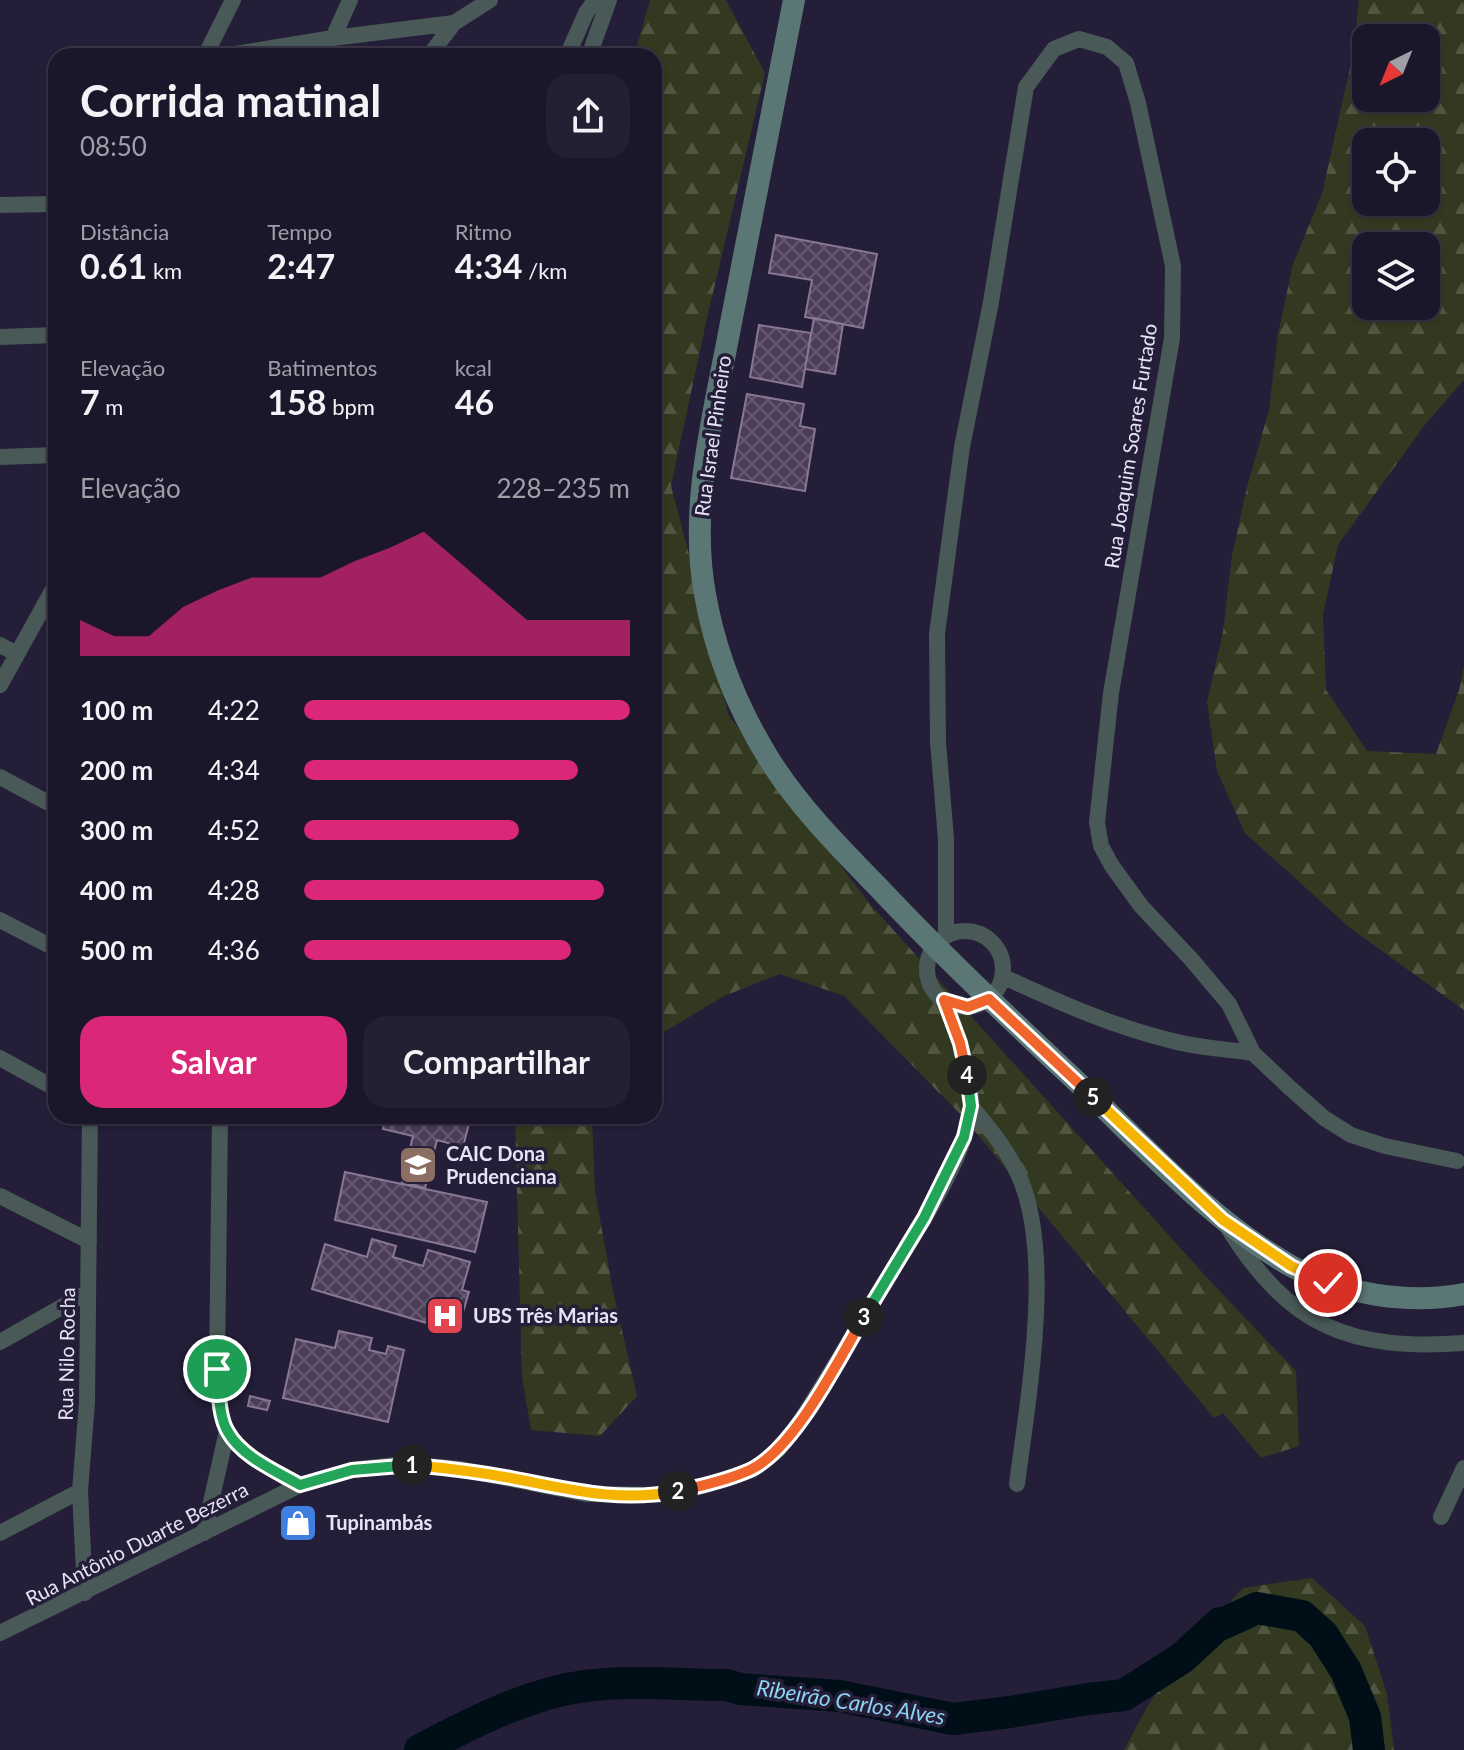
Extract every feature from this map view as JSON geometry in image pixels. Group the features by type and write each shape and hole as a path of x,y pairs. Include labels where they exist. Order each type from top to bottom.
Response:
{"main road":[{"name":"Rua Israel Pinheiro","path":"794,0 711,431 702,496 699,543 705,595 733,691 771,762 838,846 940,940 989,999 1223,1220 1291,1266 1328,1283 1402,1297 1464,1294"}],"street":[{"path":"209,48 233,0"},
{"path":"333,38 350,0"},
{"path":"435,48 454,23 490,0"},
{"path":"571,48 595,0"},
{"path":"592,48 609,0"},
{"path":"272,48 454,23"},
{"name":"Rua Joaquim Soares Furtado","path":"944,1000 929,980 927,967 940,940 946,839 938,742 937,634 962,447 991,302 1026,87 1054,49 1079,39 1107,47 1126,63 1138,103 1173,266 1172,338 1111,693 1097,822 1101,846 1141,906 1229,1004 1253,1053 1324,1118 1351,1135 1385,1146 1457,1161"},
{"path":"0,205 48,204"},
{"path":"0,337 48,335"},
{"path":"0,457 48,455"},
{"path":"0,685 48,598"},
{"path":"0,645 17,654"},
{"path":"0,777 48,803"},
{"path":"0,920 48,945"},
{"path":"940,940 954,931 965,931 984,938 999,956 1004,977 989,999 968,1007 944,1000"},
{"path":"1004,977 1120,1026 1174,1042 1253,1053"},
{"name":"Rua Antônio Duarte Bezerra","path":"0,1633 300,1485 352,1470 403,1464 461,1469 586,1494 658,1495 703,1486 752,1470 778,1450 800,1422 924,1218 964,1137 971,1106 960,1043 944,1000"},
{"path":"0,1058 48,1085"},
{"path":"971,1106 1007,1152 1020,1177 1029,1202 1034,1236 1036,1289 1032,1364 1017,1484"},
{"name":"Rua Nilo Rocha","path":"85,1593 80,1491 87,1402 90,1124"},
{"path":"204,1533 227,1431 219,1397 217,1369 220,1124"},
{"path":"0,1196 89,1241"},
{"path":"1223,1220 1245,1255 1270,1285 1311,1318 1335,1332 1383,1342 1464,1343"},
{"path":"3,1337 88,1292"},
{"path":"227,1431 260,1462 300,1485"},
{"path":"1441,1517 1464,1468"},
{"path":"0,1533 80,1491"}],"green space":[{"path":"650,0 726,0 765,73 671,486 728,714 869,903 1210,1281 1296,1371 1299,1446 1261,1458 1223,1413 1214,1418 963,1117 844,996 780,974 724,996 662,1033 662,48 636,48"},
{"path":"1359,0 1464,0 1464,380 1427,422 1338,545 1323,615 1326,690 1367,751 1436,754 1459,690 1464,665 1464,1010 1350,928 1245,833 1217,771 1207,702 1223,632 1232,556 1247,487 1269,410 1278,334 1293,264 1322,194 1352,59 1352,112 1440,112 1440,24 1356,24"},
{"path":"515,1124 592,1124 595,1191 613,1291 637,1396 600,1436 531,1430 522,1377"},
{"path":"1312,1578 1365,1626 1387,1694 1394,1750 1124,1750 1148,1705 1189,1647 1243,1588"}],"building":[{"path":"776,235 877,254 863,328 805,317 812,280 769,273"},
{"path":"814,318 843,324 835,374 805,369"},
{"path":"759,325 811,333 802,387 750,377"},
{"path":"747,394 804,404 800,426 815,429 805,491 731,478"},
{"name":"CAIC Dona Prudenciana","path":"384,1124 469,1124 463,1147 437,1140 425,1188 402,1182 413,1136 383,1129"},
{"path":"345,1172 487,1202 475,1252 335,1220"},
{"path":"372,1239 396,1246 393,1257 423,1266 428,1250 470,1262 462,1290 469,1292 457,1332 312,1289 325,1244 367,1257"},
{"path":"339,1331 372,1338 369,1350 386,1354 388,1346 404,1350 388,1422 283,1398 296,1339 335,1348"},
{"path":"250,1396 270,1401 267,1410 248,1406"}],"waterway":[{"name":"Ribeirão Carlos Alves","path":"420,1750 522,1702 565,1690 604,1684 727,1685 740,1689 839,1696 953,1719 1124,1695 1182,1658 1220,1623 1257,1608 1302,1616 1323,1635 1346,1671 1365,1717 1369,1750"}],"place":[{"name":"CAIC Dona Prudenciana","path":"418,1165"},
{"name":"UBS Três Marias","path":"445,1316"},
{"name":"Tupinambás","path":"298,1523"}],"route":[{"path":"217,1369 219,1397 227,1431 260,1462 300,1485 352,1470 403,1464 461,1469 586,1494 658,1495 703,1486 752,1470 778,1450 800,1422 924,1218 964,1137 971,1106 967,1073 944,1000 968,1007 989,999 1223,1220 1291,1266 1328,1283"}]}
